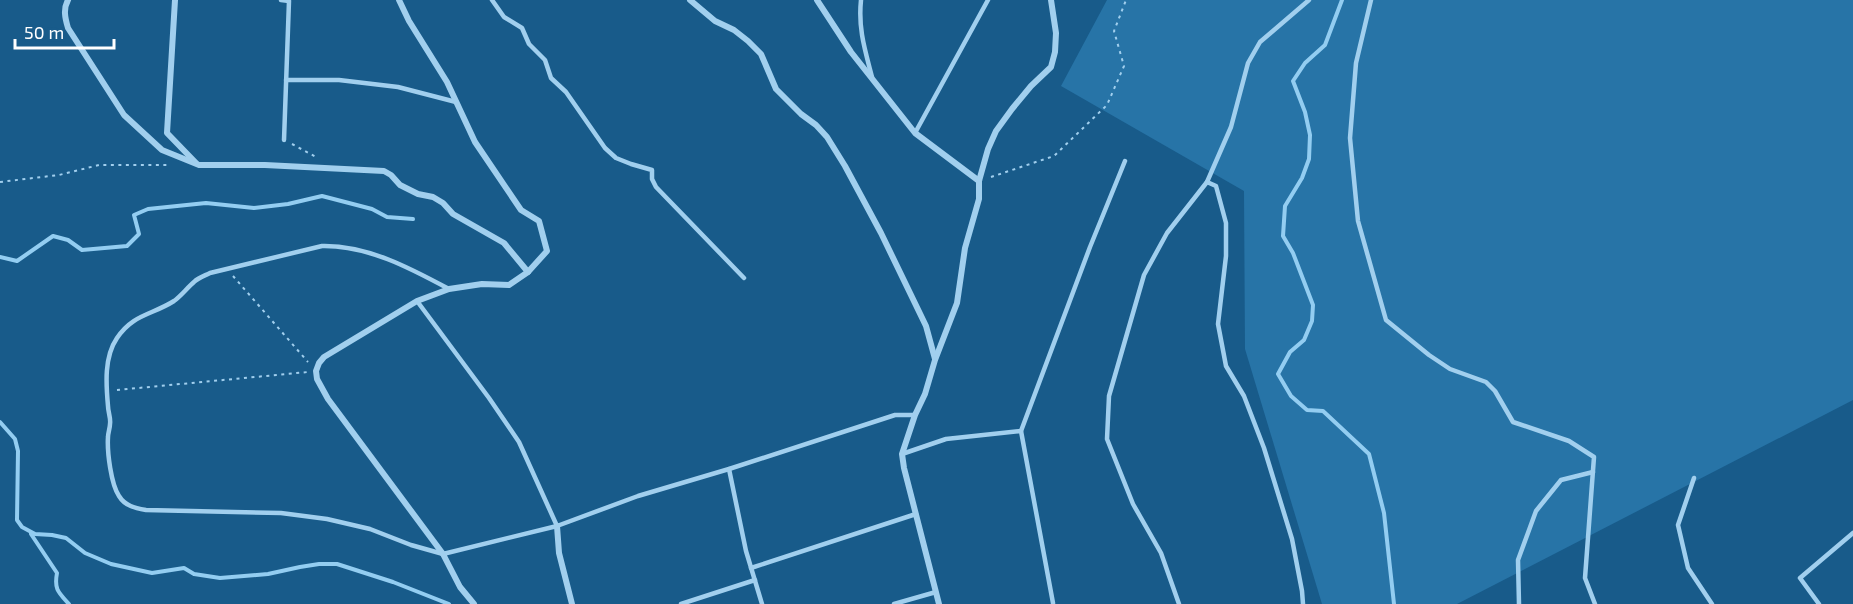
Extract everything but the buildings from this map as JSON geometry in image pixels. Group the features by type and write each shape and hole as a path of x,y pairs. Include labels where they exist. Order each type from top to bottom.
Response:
{"street":[{"path":"68,0 65,5 68,28 124,115 162,150 199,165 265,165 384,171 400,185 418,194 433,197 453,214 504,243 528,272"},
{"path":"175,0 167,133 199,165"},
{"path":"399,0 409,21 447,82 475,142 521,210 539,221 547,251 528,272 509,285 482,284 449,289 417,301 324,357 316,371 317,379 328,399 442,554 460,587 474,604"},
{"path":"690,0 715,21 748,40 761,54 776,89 826,137 845,166 886,244 926,327 935,360"},
{"path":"817,0 851,52 915,133 980,181"},
{"path":"939,604 902,454 957,303 965,248 979,199 980,181 988,149 996,131 1031,86 1051,67 1056,33 1051,0"},
{"path":"557,526 559,553 572,604"}],"lane":[{"path":"281,0 289,1 284,140"},
{"path":"492,0 504,17 522,28 529,44 545,60 551,78 566,92 605,148 616,158 631,165 652,170 652,179 656,187 744,278"},
{"path":"861,0 859,19 872,77"},
{"path":"915,133 987,0"},
{"path":"1179,604 1161,553 1133,504 1107,438 1109,396 1144,275 1167,233 1207,182 1231,127 1248,63 1260,42 1309,0"},
{"path":"1371,0 1356,63 1350,138 1358,221 1386,320 1450,369 1486,381 1495,391 1513,422 1569,441 1594,457 1585,578 1594,604"},
{"path":"286,80 339,80 398,87 456,102"},
{"path":"1053,603 1021,431 1125,161"},
{"path":"1207,182 1216,186 1226,223 1226,256 1218,324 1226,366 1244,396 1264,448 1292,539 1303,604"},
{"path":"449,289 412,269 339,246 322,246 210,273 196,280 177,299 163,308 141,315 129,324 111,349 107,368 110,424 108,446 118,495 134,508 146,510 281,513 327,519 370,529 411,546 442,554 557,526 638,495 729,469 895,415 915,415"},
{"path":"417,301 519,442 557,526"},
{"path":"902,454 946,439 1021,431"},
{"path":"729,469 746,551 762,604"},
{"path":"1519,604 1518,560 1536,511 1562,480 1593,472"},
{"path":"1694,478 1678,525 1688,568 1712,604"},
{"path":"751,568 916,514"},
{"path":"1819,604 1800,578 1853,533"},
{"path":"681,604 755,580"},
{"path":"894,604 936,592"}],"path":[{"path":"980,181 1054,156 1107,105 1124,66 1114,31 1126,0"},
{"path":"284,140 319,159"},
{"path":"0,182 59,175 99,165 171,165"},
{"path":"228,269 316,371"},
{"path":"108,391 316,371"}],"shaded area":[{"path":"1107,0 1853,0 1853,400 1457,604 1322,604 1245,349 1244,191 1061,86"}],"waterway":[{"path":"1342,0 1325,45 1305,63 1293,81 1305,112 1310,135 1309,159 1302,178 1285,206 1283,236 1293,253 1313,305 1312,321 1304,340 1290,352 1278,374 1291,396 1307,410 1323,411 1369,454 1384,513 1394,604"},
{"path":"0,257 17,261 53,236 68,240 82,250 127,246 139,234 134,215 148,209 206,203 254,208 288,204 322,196 372,209 387,217 413,219"},
{"path":"0,422 15,439 18,451 17,520 22,527 35,534 66,538 85,553 111,564 152,573 184,568 194,574 220,578 268,574 319,564 337,564 393,582 449,604"},
{"path":"31,534 57,573 58,590 69,604"}]}
